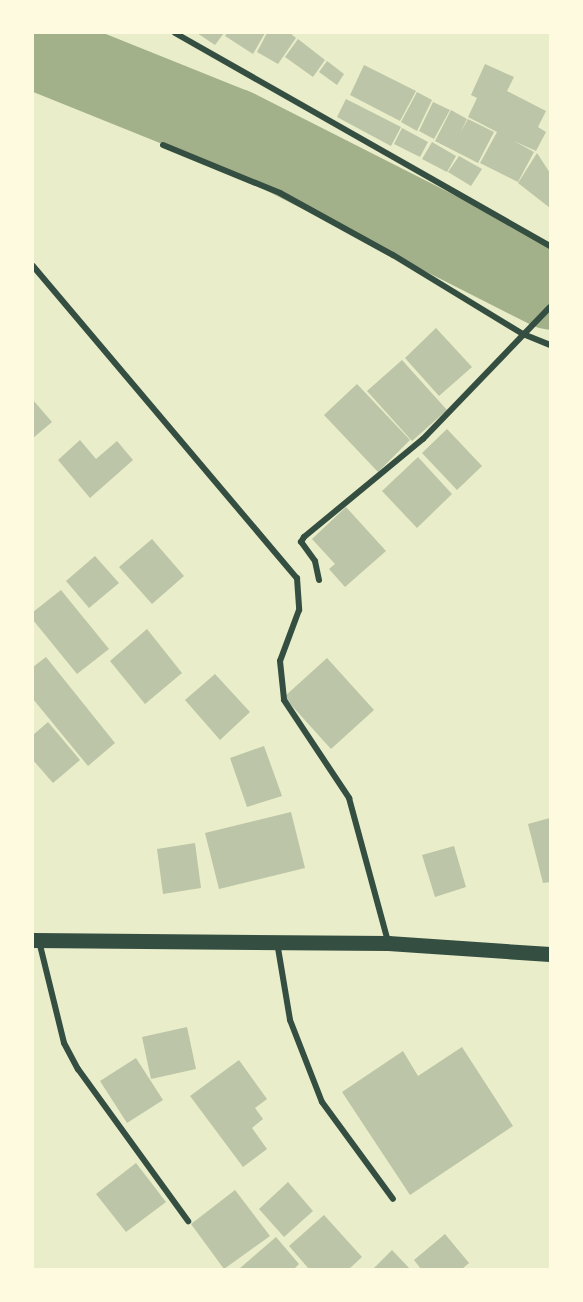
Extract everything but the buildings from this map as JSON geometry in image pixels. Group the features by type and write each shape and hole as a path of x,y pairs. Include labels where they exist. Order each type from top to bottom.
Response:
{"main road":[{"path":"36,940 388,943 550,954"}],"street":[{"path":"175,33 550,246"},
{"path":"162,145 280,193 393,255 523,334 550,345"},
{"path":"33,266 297,578 299,610 280,661 284,700 349,798 388,943"},
{"path":"319,580 315,561 301,542 304,537 423,439 550,307"},
{"path":"36,940 64,1043 78,1069 188,1221"},
{"path":"277,941 290,1020 322,1102 393,1199"}],"waterway":[{"path":"33,48 235,129 550,289"}]}
